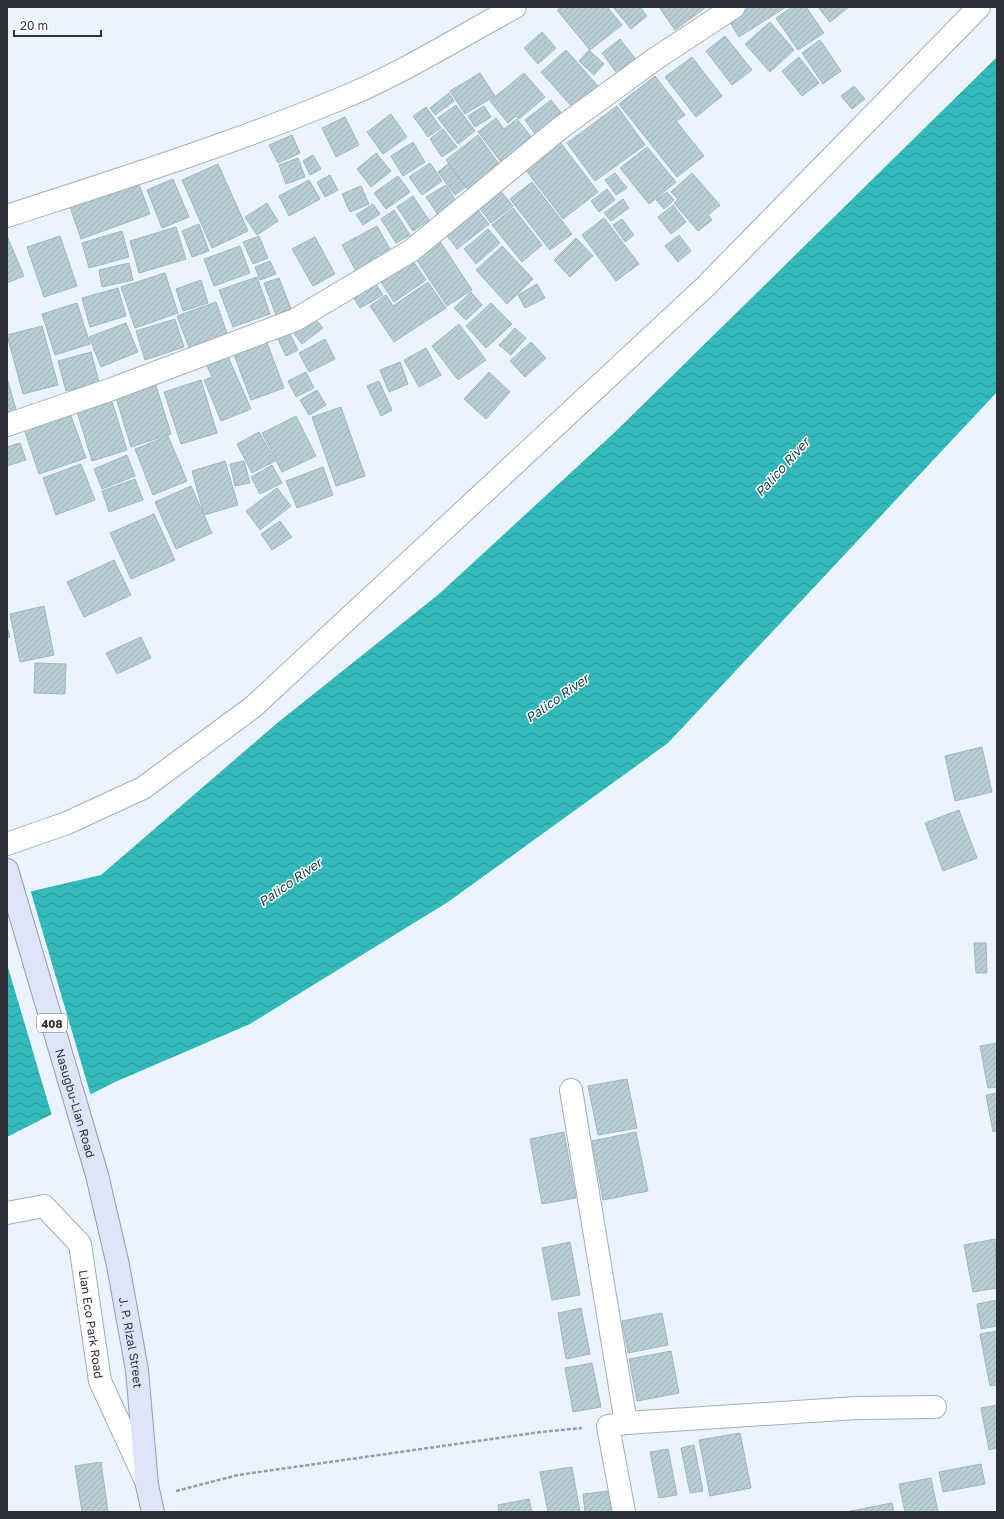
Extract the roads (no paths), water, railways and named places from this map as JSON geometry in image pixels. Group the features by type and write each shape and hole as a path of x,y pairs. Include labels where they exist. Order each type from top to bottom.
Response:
{"main road":[{"name":"Nasugbu-Lian Road","path":"7,870 97,1175"},
{"name":"J. P. Rizal Street","path":"97,1175 118,1265 137,1370 150,1498"}],"street":[{"path":"7,216 148,170 336,101 412,64 515,7"},
{"path":"7,425 112,389 295,320 412,250 559,129 655,59 734,7"},
{"path":"7,844 67,823 144,788 253,707 705,287 979,7"},
{"path":"571,1090 617,1424 624,1512"},
{"name":"Lian Eco Park Road","path":"7,1213 44,1206 80,1244 100,1381 150,1498"},
{"path":"617,1424 857,1408 935,1407"}],"water":[{"name":"Palico River","path":"997,57 997,392 668,743 448,902 250,1024 115,1082 7,1137 7,897 101,875 276,724 439,594 615,432"}]}
